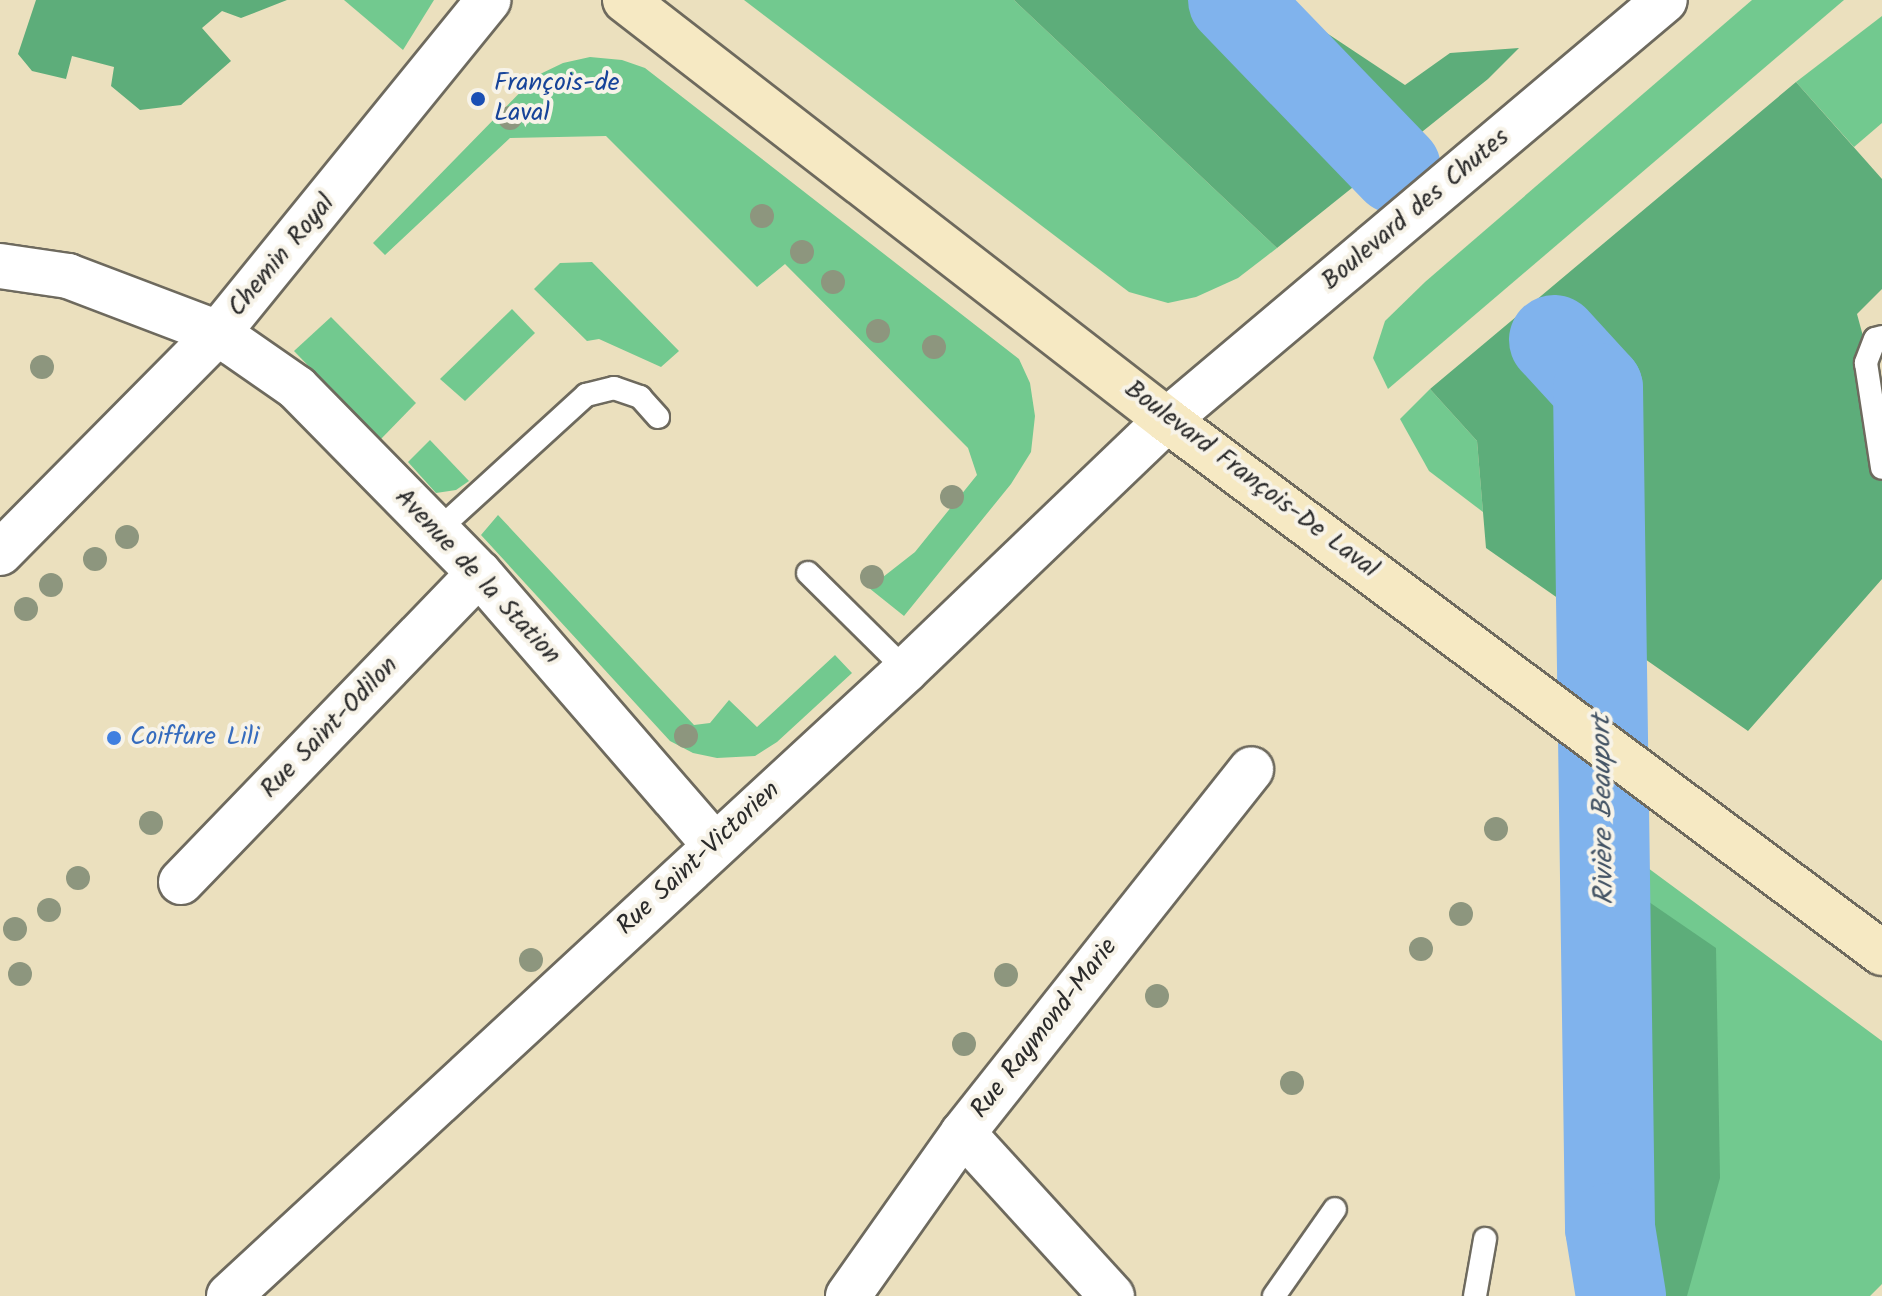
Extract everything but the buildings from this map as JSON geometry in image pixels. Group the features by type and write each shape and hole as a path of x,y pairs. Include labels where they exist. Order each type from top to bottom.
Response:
{"main road":[{"name":"Boulevard François-De Laval","path":"625,0 1167,420 1882,953"}],"street":[{"name":"Chemin Royal","path":"0,266 68,276 218,333 489,0"},
{"name":"Boulevard des Chutes","path":"1167,420 1665,0"},
{"name":"Avenue de la Station","path":"218,333 297,388 479,573 714,844"},
{"path":"0,553 218,333"},
{"name":"Rue Saint-Victorien","path":"229,1296 714,844 906,670 1167,420"},
{"name":"Rue Saint-Odilon","path":"181,882 479,573"},
{"name":"Rue Raymond-Marie","path":"848,1296 963,1133 1251,769"},
{"path":"963,1133 1112,1296"}],"lane":[{"path":"1882,337 1875,339 1866,363 1882,468"},
{"path":"437,531 586,395 614,388 640,397 658,417"},
{"path":"808,573 906,670"},
{"path":"1274,1296 1335,1209"},
{"path":"1475,1296 1485,1239"}],"green space":[{"path":"36,0 287,0 241,18 222,11 202,28 231,61 181,105 140,110 111,86 114,67 72,56 66,79 32,71 18,54"},
{"path":"344,0 434,0 403,50"},
{"path":"744,0 1014,0 1277,248 1238,278 1196,297 1168,303 1129,292"},
{"path":"1014,0 1277,0 1405,85 1450,53 1519,48 1488,79 1277,248"},
{"path":"1752,0 1844,0 1388,389 1373,358 1385,321 1425,282"},
{"path":"1882,16 1882,123 1854,147 1796,82"},
{"path":"590,57 622,60 645,68 1019,359 1030,383 1035,416 1031,452 1011,484 904,616 869,588 915,552 977,475 968,448 785,264 757,287 606,136 510,138 385,255 373,243 536,76 563,63"},
{"path":"1796,82 1882,179 1882,289 1857,314 1882,406 1882,579 1748,731 1486,548 1477,441 1430,389"},
{"path":"592,262 679,351 661,367 599,339 587,341 534,289 560,263"},
{"path":"512,309 535,333 465,401 440,379"},
{"path":"331,317 416,403 380,440 294,351"},
{"path":"1430,389 1477,441 1483,512 1429,471 1400,419"},
{"path":"430,440 469,481 456,490 436,493 408,462"},
{"path":"498,515 694,725 710,723 729,700 757,727 835,655 852,673 777,742 755,756 717,758 693,753 670,741 481,535"},
{"path":"1625,851 1882,1041 1882,1284 1870,1296 1653,1296 1616,1174 1626,938"},
{"path":"1617,880 1716,948 1720,1178 1687,1296 1637,1296 1623,1277 1614,960"}],"waterway":[{"name":"Rivière Beauport","path":"1233,0 1396,169"},
{"name":"Rivière Beauport","path":"1554,340 1598,388 1610,1228 1621,1296"}],"place":[{"name":"François-de Laval","path":"478,99"},
{"name":"Coiffure Lili","path":"114,738"}]}
